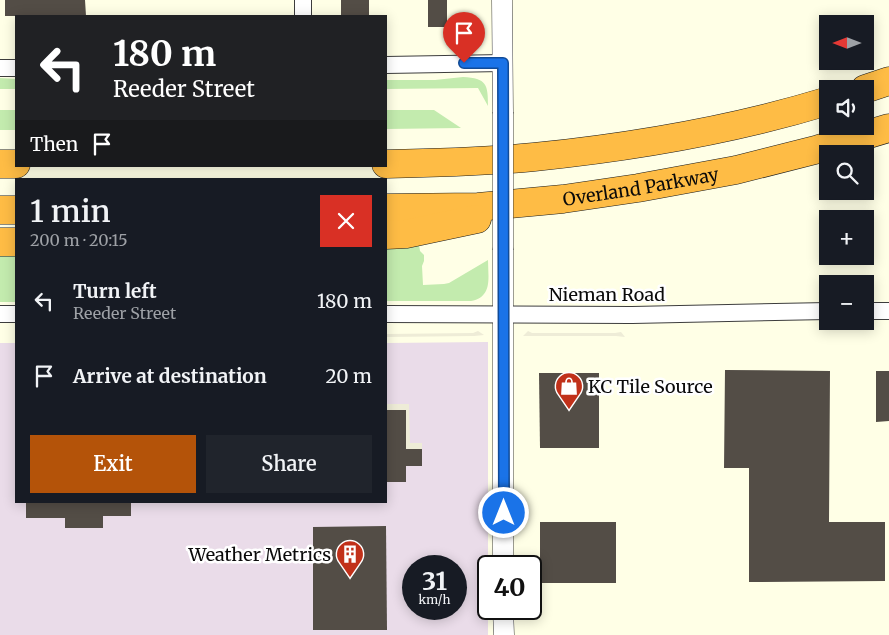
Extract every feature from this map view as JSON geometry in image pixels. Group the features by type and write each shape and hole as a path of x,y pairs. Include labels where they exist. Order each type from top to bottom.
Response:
{"highway":[{"path":"874,86 889,82"},
{"path":"387,164 524,158 597,149 677,137 749,122 819,103"},
{"name":"Overland Parkway","path":"387,208 478,207 564,199 638,188 736,170 819,149 889,128"},
{"path":"0,164 15,164"},
{"path":"387,235 406,234 564,199"},
{"path":"0,210 15,210"},
{"path":"0,242 15,242"}],"street":[{"path":"303,0 303,15"},
{"path":"502,0 504,555"},
{"path":"387,65 503,63"},
{"path":"0,68 15,68"},
{"name":"Nieman Road","path":"387,314 632,315 819,311"},
{"path":"874,311 889,311"},
{"path":"0,314 15,314"},
{"path":"504,620 504,635"}],"shaded area":[{"path":"478,331 484,335 387,337 387,334 473,333"},
{"path":"528,331 532,333 621,332 625,337 523,336"},
{"path":"488,342 488,555 477,555 477,620 488,620 488,635 0,635 0,343 15,343 15,503 387,503 387,343"},
{"path":"387,404 409,404 410,443 422,443 422,449 406,449 406,410 387,410"}],"green space":[{"path":"463,77 477,79 486,88 488,106 478,88 387,89 387,80 435,80"},
{"path":"0,78 15,79 15,89 0,89"},
{"path":"0,110 15,110 15,130 0,130"},
{"path":"387,110 434,110 461,128 387,129"},
{"path":"387,245 419,245 420,251 424,255 422,266 423,285 449,283 488,260 488,285 486,291 478,299 471,301 387,301"},
{"path":"15,254 15,302 0,302 0,255"}],"building":[{"path":"5,0 85,0 86,15 5,16"},
{"path":"341,0 369,0 369,15 341,15"},
{"path":"428,0 447,0 447,27 428,27"},
{"path":"725,370 830,371 829,522 885,522 885,581 749,582 749,468 724,468"},
{"path":"876,371 889,371 889,421 876,422"},
{"name":"KC Tile Source","path":"539,373 599,373 599,448 540,448"},
{"path":"387,410 406,410 406,449 422,449 422,466 406,466 406,482 387,482"},
{"path":"26,503 131,503 131,516 103,516 103,528 65,528 65,518 26,518"},
{"path":"540,522 616,522 616,583 542,583 542,555 540,555"},
{"name":"Weather Metrics","path":"386,526 387,630 313,630 313,527"}],"place":[{"name":"KC Tile Source","path":"569,410"},
{"name":"Weather Metrics","path":"350,578"}],"route":[{"path":"464,63 503,63 504,513"}]}
